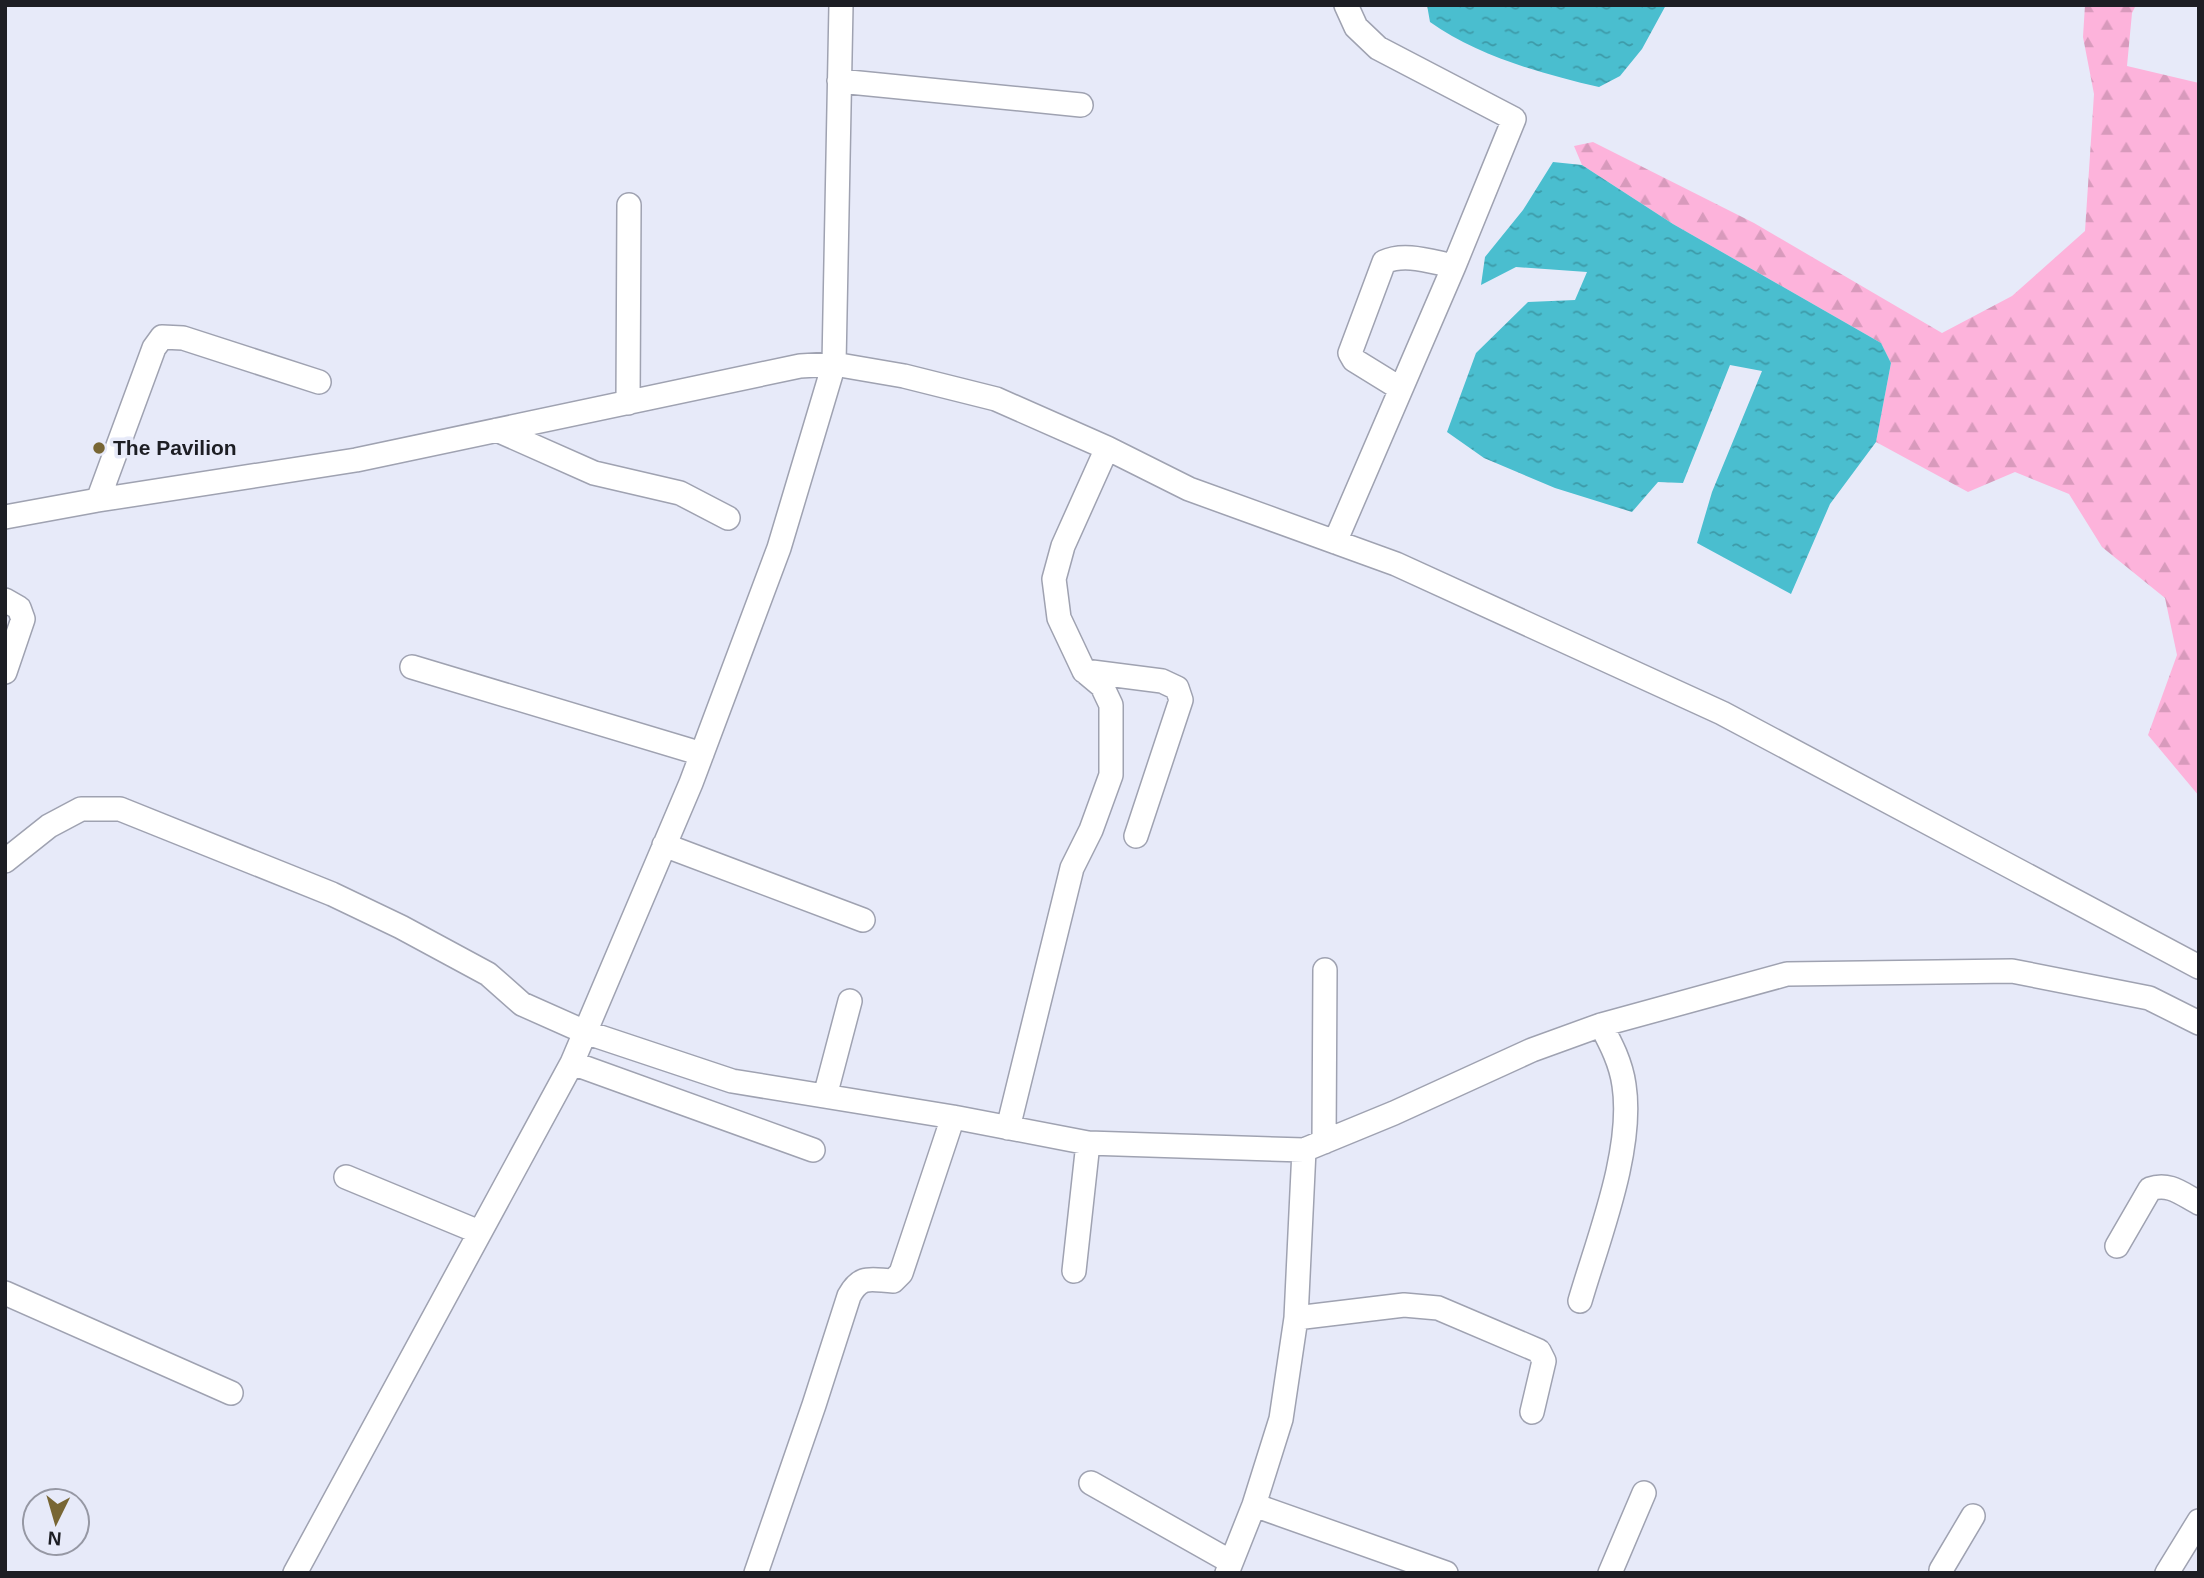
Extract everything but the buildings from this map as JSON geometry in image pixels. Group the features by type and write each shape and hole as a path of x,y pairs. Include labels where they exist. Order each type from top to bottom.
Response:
{"street":[{"path":"295,1573 572,1063 702,754 779,548 834,365 841,5"},
{"path":"1335,542 1514,119 1378,48 1356,27 1346,5"},
{"path":"839,81 1081,105"},
{"path":"628,403 629,205"},
{"path":"1401,389 1354,360 1350,353 1384,262 1403,257 1454,266"},
{"path":"98,500 154,348 162,337 183,338 319,382"},
{"path":"5,517 356,460 800,366 834,365 904,376 996,399 1107,448 1189,489 1396,564 1722,713 2199,967"},
{"path":"497,430 594,473 680,493 728,518"},
{"path":"1008,1128 1072,868 1091,830 1111,775 1111,705 1102,686 1084,671 1059,618 1055,579 1063,546 1107,448"},
{"path":"5,600 19,608 23,619 5,672"},
{"path":"412,667 702,754"},
{"path":"1084,671 1162,681 1177,688 1181,700 1136,836"},
{"path":"5,861 49,826 81,809 120,809 332,894 401,927 488,974 522,1004 585,1032 732,1081 953,1116 1088,1143 1314,1146 1532,1050 1601,1025 1787,974 2012,971 2149,998 2199,1023"},
{"path":"664,845 863,920"},
{"path":"1091,1483 1229,1567 1254,1505 1281,1419 1296,1318 1314,1146 1325,970"},
{"path":"825,1096 850,1001"},
{"path":"1580,1301 1612,1191 1624,1138 1625,1086 1618,1058 1601,1025"},
{"path":"572,1063 813,1150"},
{"path":"755,1573 849,1296 855,1284 866,1280 893,1281 901,1273 953,1116"},
{"path":"1074,1271 1088,1143"},
{"path":"346,1177 479,1232"},
{"path":"2117,1246 2150,1189 2158,1186 2172,1188 2199,1203"},
{"path":"5,1293 231,1393"},
{"path":"1296,1318 1404,1305 1438,1308 1539,1351 1545,1362 1532,1412"},
{"path":"1610,1573 1644,1493"},
{"path":"1254,1505 1446,1573"},
{"path":"1942,1573 1947,1558 1973,1516"},
{"path":"2167,1573 2199,1521"}],"green space":[{"path":"2085,5 2136,5 2132,13 2127,66 2199,83 2199,796 2148,735 2177,655 2165,598 2102,547 2069,494 2015,472 1968,492 1876,442 1891,363 1881,343 1673,224 1582,165 1574,146 1593,142 1754,223 1942,333 2012,296 2085,231 2094,94 2083,37"}],"water":[{"path":"1427,5 1666,5 1642,49 1620,76 1599,87 1533,70 1469,45 1430,22"},
{"path":"1553,162 1582,165 1673,224 1881,343 1891,363 1876,442 1830,504 1791,594 1697,543 1712,492 1762,371 1730,365 1683,483 1658,482 1632,512 1555,488 1484,458 1447,432 1476,353 1528,302 1575,300 1587,272 1516,267 1481,285 1485,257 1523,210"}],"place":[{"name":"The Pavilion","path":"99,448"}]}
